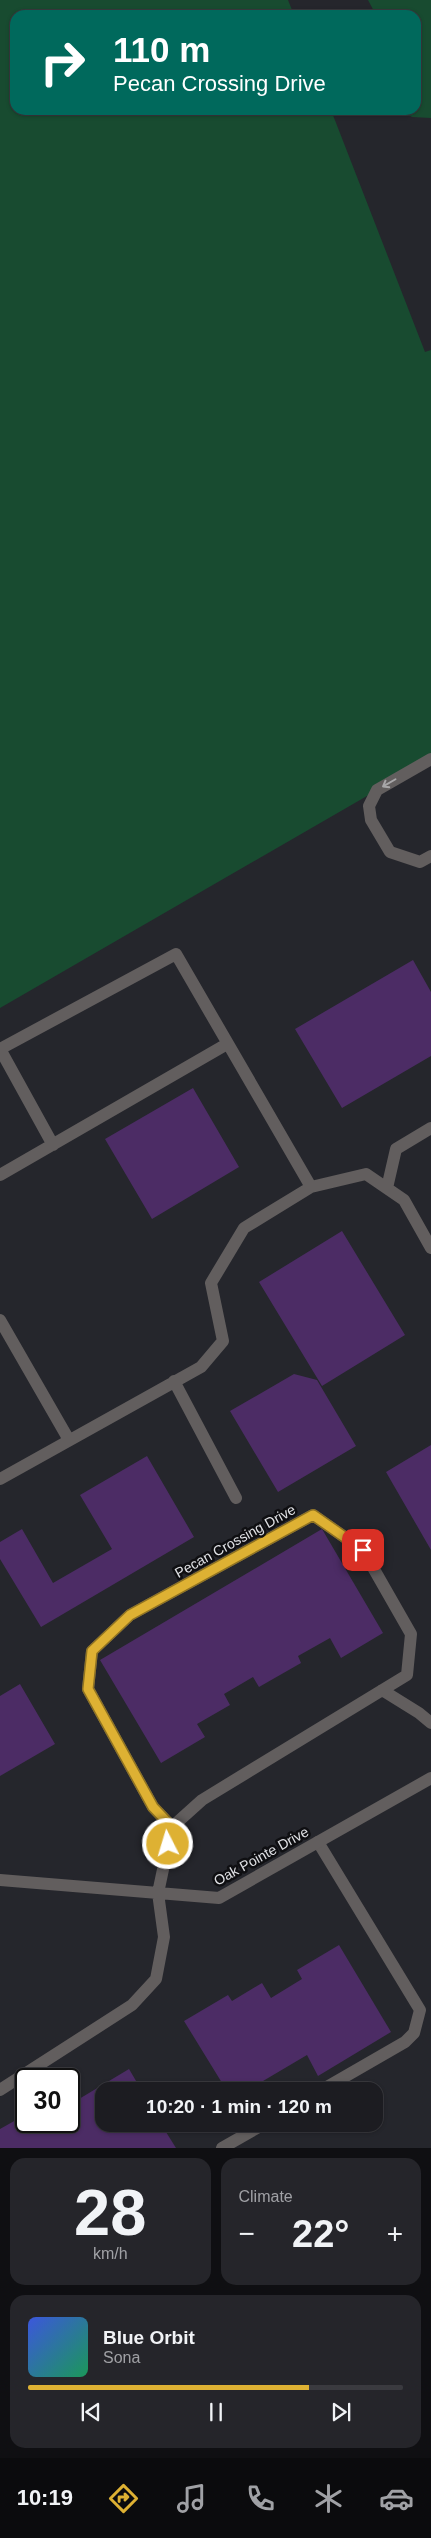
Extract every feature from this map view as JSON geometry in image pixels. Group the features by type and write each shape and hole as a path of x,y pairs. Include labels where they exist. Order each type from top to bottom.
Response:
{"street":[{"path":"431,759 376,790 370,806 371,820 390,852 420,862 431,856"},
{"path":"53,1145 0,1049 176,954 226,1044 311,1187"},
{"path":"0,1175 226,1044"},
{"path":"387,1188 396,1149 431,1128"},
{"path":"0,1478 201,1367 223,1341 211,1283 244,1228 311,1187 366,1174 404,1200 431,1248"},
{"path":"0,1320 69,1440"},
{"path":"174,1381 236,1498"},
{"name":"Pecan Crossing Drive","path":"313,1515 363,1550 411,1634 407,1675 202,1800 172,1827 153,1807 88,1689 92,1651 130,1615 313,1515"},
{"path":"382,1690 419,1713 431,1723"},
{"name":"Oak Pointe Drive","path":"0,1880 219,1898 431,1778"},
{"path":"0,2090 132,2005 156,1979 164,1937 158,1893 172,1827"},
{"path":"318,1842 420,2010 414,2033 405,2042 336,2082"},
{"path":"222,2148 250,2132"}],"green space":[{"path":"0,0 288,0 292,10 10,10 10,115 333,115 425,352 431,350 431,759 0,1008"},
{"path":"368,0 431,0 431,118 412,117 409,115 421,115 421,10 373,10"}],"building":[{"path":"413,960 431,992 431,1056 342,1108 295,1029"},
{"path":"193,1088 239,1167 152,1219 105,1139"},
{"path":"342,1231 405,1335 322,1386 259,1282"},
{"path":"294,1374 317,1380 356,1446 278,1492 230,1411"},
{"path":"431,1445 431,1550 386,1472"},
{"path":"147,1456 194,1537 41,1627 0,1559 0,1542 22,1529 53,1583 112,1549 80,1495"},
{"path":"322,1529 383,1633 341,1658 330,1638 298,1656 301,1663 259,1687 253,1677 224,1694 230,1705 197,1724 205,1737 161,1763 100,1660"},
{"path":"20,1684 55,1744 0,1776 0,1696"},
{"path":"339,1945 391,2032 318,2076 307,2055 264,2082 221,2082 184,2021 228,1995 232,2001 262,1983 271,1998 302,1979 297,1970"},
{"path":"129,2069 137,2082 107,2082"},
{"path":"95,2089 95,2132 166,2132 176,2148 0,2148 0,2129 15,2121 15,2133 80,2133 80,2098"}],"route":[{"path":"168,1844 172,1827 153,1807 88,1689 92,1651 130,1615 313,1515 363,1550"}]}
